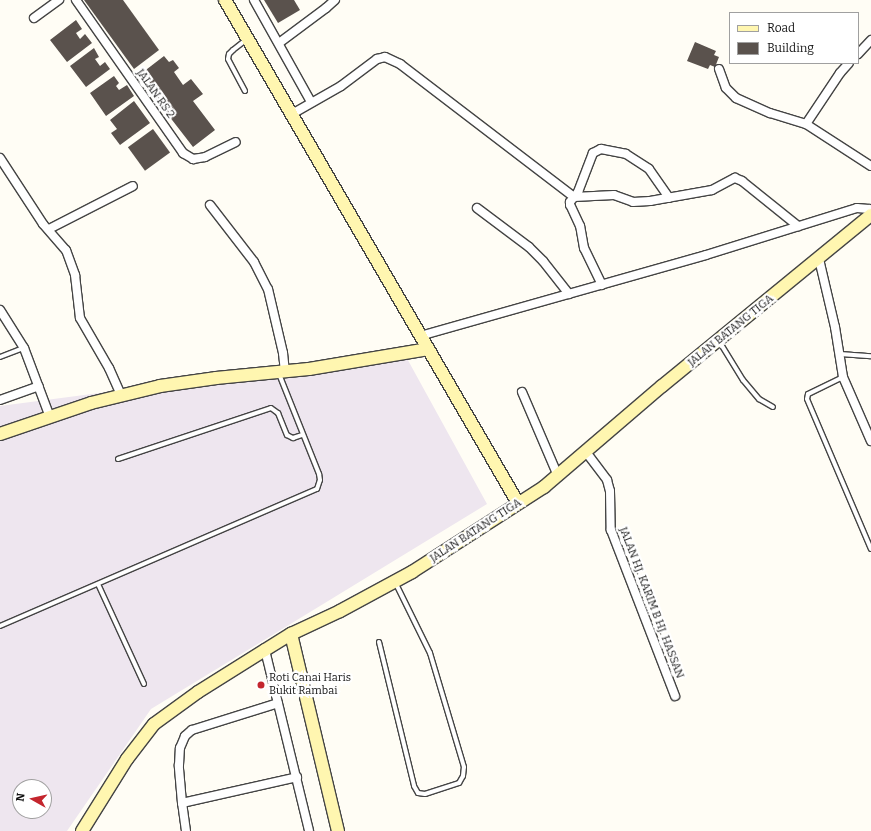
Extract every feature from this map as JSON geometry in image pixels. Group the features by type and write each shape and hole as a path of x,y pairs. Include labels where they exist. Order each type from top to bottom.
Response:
{"street":[{"path":"34,18 59,0"},
{"name":"JALAN RS 2","path":"76,0 182,153 193,159 205,157 236,142"},
{"path":"225,0 518,503"},
{"path":"254,0 311,102"},
{"path":"279,43 334,0"},
{"path":"859,53 871,40"},
{"path":"292,114 341,86 377,59 384,57 392,59 574,197 614,195 633,202 669,198 712,190 735,178 742,181 798,226"},
{"path":"806,124 840,73 848,64"},
{"path":"719,70 726,88 736,98 770,113 806,124 871,166"},
{"path":"602,285 584,248 580,226 570,205 581,185 588,161 593,153 601,148 626,154 649,169 669,198"},
{"path":"0,158 35,212 66,250 72,263 80,318 109,368 121,395"},
{"path":"49,229 134,186"},
{"path":"210,205 254,262 268,289 276,322 282,372"},
{"path":"477,208 528,247 543,261 569,294"},
{"path":"420,336 602,285 857,208 870,210 871,212"},
{"name":"JALAN BATANG TIGA","path":"82,831 111,783 154,724 198,692 291,634 340,611 395,582 544,487 871,215"},
{"path":"819,259 840,354 843,377 871,441"},
{"path":"0,310 3,320 24,348 50,417"},
{"path":"0,434 121,395 194,381 309,369 428,349"},
{"path":"0,400 39,386"},
{"path":"522,392 558,476"},
{"name":"JALAN HJ. KARIM B HJ. HASSAN","path":"586,452 607,480 610,491 611,530 676,696"},
{"path":"291,634 338,831"},
{"path":"265,650 309,831"},
{"path":"186,831 182,803 179,754 185,736 192,730 278,703"},
{"path":"182,803 297,777"}],"lane":[{"path":"245,91 228,59 232,50 248,39"},
{"path":"719,340 743,380 760,399 773,407"},
{"path":"0,357 24,348"},
{"path":"840,354 871,356"},
{"path":"0,626 317,489 320,480 319,474 302,435 282,372"},
{"path":"843,377 808,394 807,399 871,550"},
{"path":"118,459 271,408 278,412 287,435 293,438 302,435"},
{"path":"379,642 414,786 418,793 425,794 459,783 463,776 464,767 430,653 395,582"},
{"path":"98,584 144,684"}],"shaded area":[{"path":"404,353 487,504 151,709 67,831 0,831 0,406"}],"building":[{"path":"84,0 123,0 159,50 134,69"},
{"path":"264,0 294,0 300,10 278,23"},
{"path":"76,20 82,29 76,33 80,39 85,34 92,43 67,62 50,40"},
{"path":"695,42 716,51 714,55 719,57 715,67 710,65 708,69 687,61"},
{"path":"94,48 99,57 95,59 100,66 105,62 110,69 86,87 70,66"},
{"path":"164,56 169,62 173,60 179,68 174,72 183,85 191,79 203,94 193,101 215,130 193,147 138,76"},
{"path":"114,76 119,83 116,86 119,90 127,85 134,96 106,116 90,93"},
{"path":"134,101 150,123 120,145 111,133 117,129 110,120"},
{"path":"153,129 170,152 145,171 128,147"}],"place":[{"name":"Roti Canai Haris Bukit Rambai","path":"261,685"}]}
